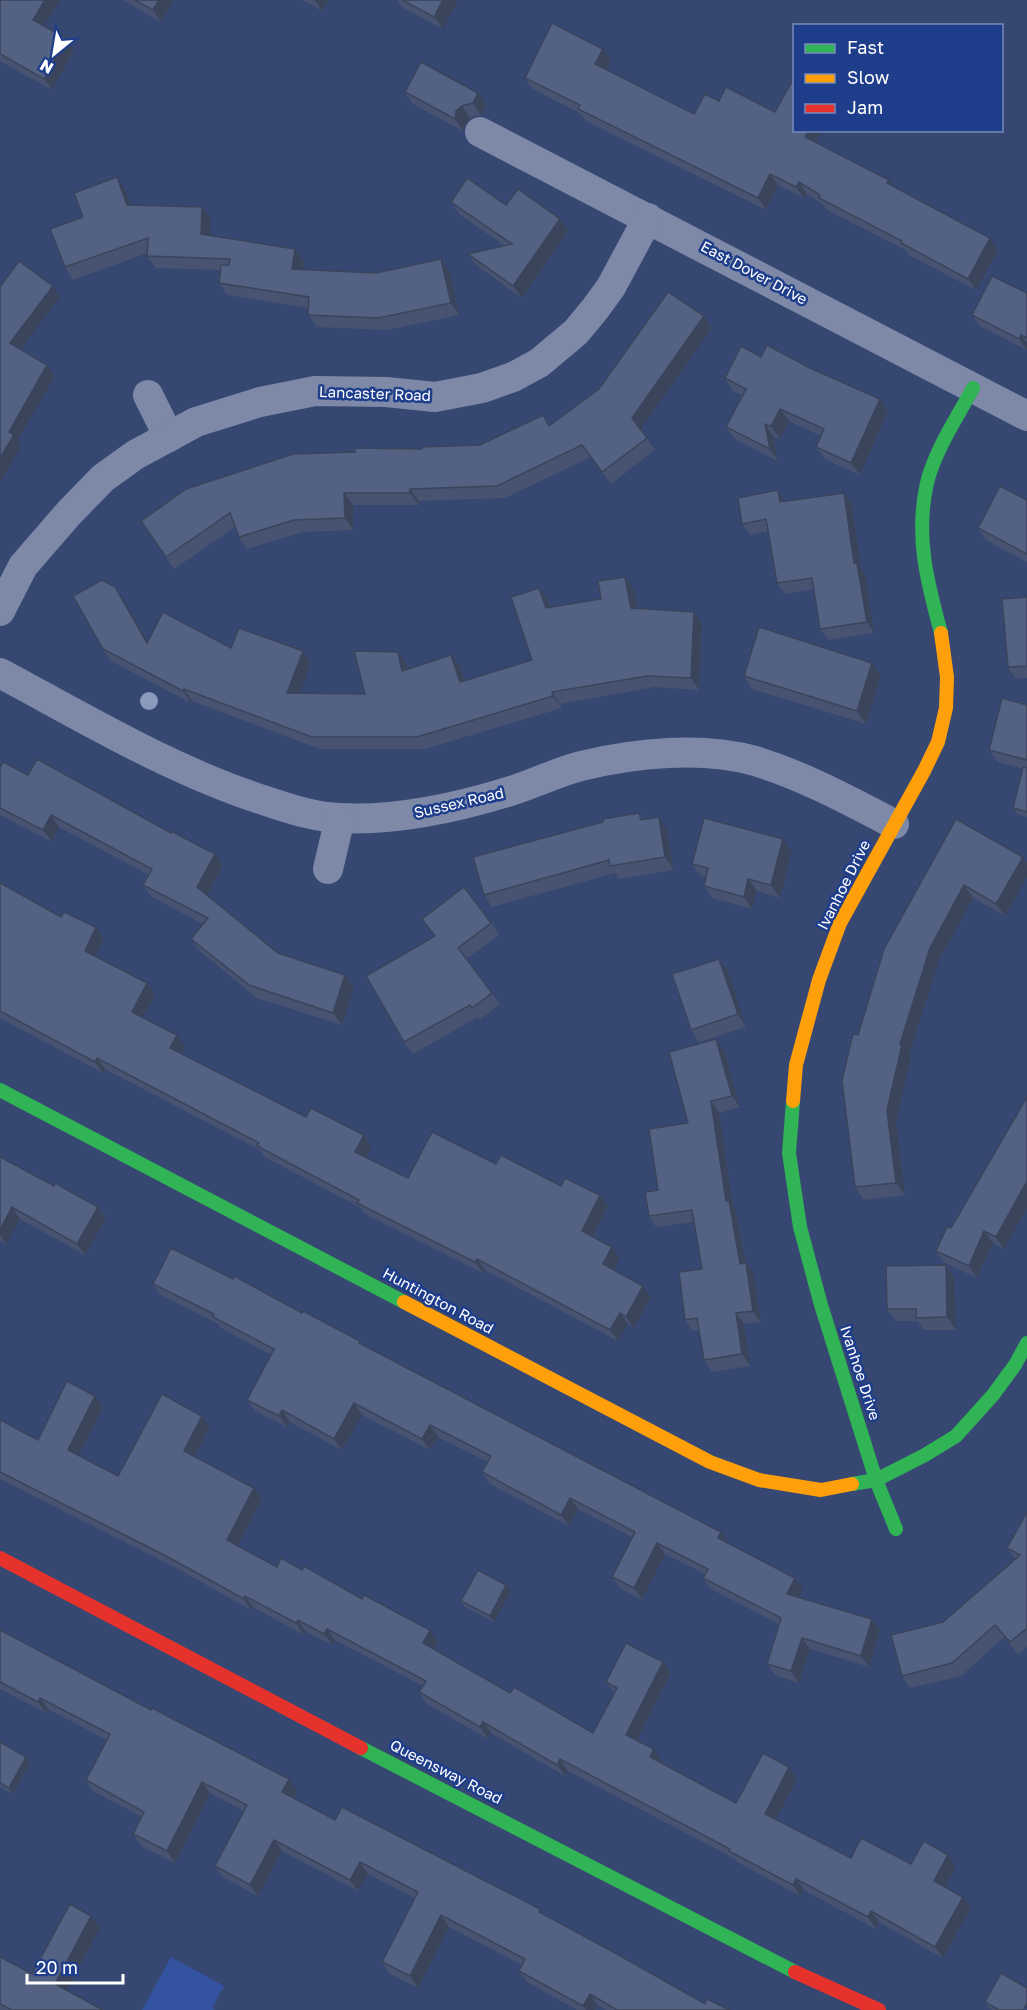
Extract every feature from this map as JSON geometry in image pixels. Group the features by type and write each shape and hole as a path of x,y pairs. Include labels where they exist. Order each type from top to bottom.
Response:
{"street":[{"name":"East Dover Drive","path":"480,132 1027,416"},
{"name":"Lancaster Road","path":"0,611 23,566 103,478 135,455 196,422 249,405 315,391 386,392 435,397 482,388 513,377 539,363 576,332 611,287 648,218"},
{"name":"Ivanhoe Drive","path":"896,1529 876,1480 821,1305 800,1227 789,1153 796,1065 819,980 840,923 938,742 946,708 947,677 942,638 926,578 921,545 923,510 927,482 938,453 973,388"},
{"path":"148,395 169,437"},
{"name":"Sussex Road","path":"0,673 138,747 232,790 310,816 373,818 429,812 505,793 580,766 644,755 680,753 727,756 755,761 841,797 894,824"},
{"path":"328,868 340,818"},
{"name":"Huntington Road","path":"0,1090 710,1462 759,1480 821,1490 876,1480 925,1455 956,1436 993,1395 1015,1365 1027,1343"},
{"name":"Queensway Road","path":"0,1558 276,1705 486,1811 706,1928 825,1987 879,2010"}],"shaded area":[{"path":"171,1957 224,1986 212,2008 215,2010 142,2010"}],"building":[{"path":"0,0 45,0 33,20 66,38 44,79 0,54"},
{"path":"135,0 159,0 153,10"},
{"path":"402,0 443,0 434,17"},
{"path":"552,23 603,49 595,64 694,114 705,94 719,101 726,87 775,112 793,80 793,132 807,132 805,137 889,180 887,183 990,238 968,279 901,243 902,241 819,198 820,195 799,182 796,187 770,174 758,198 578,109 580,105 525,78"},
{"path":"421,62 478,93 473,103 462,106 456,111 455,119 405,92"},
{"path":"117,177 127,205 202,207 201,234 295,249 292,269 376,273 441,259 451,303 378,318 308,315 309,297 219,283 221,265 229,265 230,259 147,256 148,238 65,267 50,229 83,217 74,193"},
{"path":"467,178 506,205 518,189 560,219 513,286 468,254 512,244 451,202"},
{"path":"19,261 53,286 10,343 47,365 9,432 14,435 0,458 0,287"},
{"path":"992,276 1027,293 1027,338 1021,335 1019,339 972,315"},
{"path":"668,292 704,316 632,418 647,438 602,472 582,445 497,486 410,489 410,493 344,493 345,518 294,520 239,537 230,513 166,557 141,521 186,489 293,454 355,452 355,448 422,449 422,447 480,445 543,415 549,426 599,389"},
{"path":"767,345 810,368 880,399 851,463 816,447 824,429 780,409 771,426 765,424 770,449 726,427 746,389 725,378 741,346 761,357"},
{"path":"1000,486 1027,500 1027,554 978,528"},
{"path":"778,490 780,502 844,493 854,563 857,563 867,622 820,629 812,578 777,583 766,519 742,524 738,498"},
{"path":"625,577 631,608 694,612 691,678 647,676 552,692 553,696 417,737 312,737 184,689 183,691 103,649 73,596 102,580 115,587 147,643 163,612 231,648 239,628 303,651 287,693 365,694 354,651 398,652 402,671 451,655 460,682 532,660 511,597 539,588 546,608 601,599 598,581"},
{"path":"1027,597 1027,666 1008,667 1002,599"},
{"path":"759,627 872,663 857,711 744,676"},
{"path":"1002,698 1027,705 1027,760 989,750"},
{"path":"37,759 171,833 171,831 215,854 197,887 278,953 345,975 333,1013 249,985 191,939 208,918 143,885 152,869 51,815 43,830 0,808 0,768 3,762 28,775"},
{"path":"1023,767 1027,768 1027,812 1013,808"},
{"path":"639,813 641,820 659,817 665,857 610,866 609,860 484,895 473,857 603,822 603,819"},
{"path":"704,818 783,839 771,885 748,879 744,897 704,886 708,868 692,864"},
{"path":"956,819 1023,857 996,904 964,885 930,948 900,1044 902,1045 887,1110 896,1183 855,1187 842,1080 853,1034 858,1035 884,949"},
{"path":"0,883 61,917 64,912 96,927 85,951 147,983 132,1012 177,1035 170,1048 306,1117 311,1108 364,1135 355,1152 408,1178 432,1132 496,1164 501,1155 561,1186 565,1178 600,1195 582,1231 612,1247 603,1264 643,1286 626,1317 620,1313 610,1330 477,1259 475,1262 357,1203 359,1200 257,1146 259,1143 97,1058 95,1062 0,1011"},
{"path":"464,887 491,923 458,948 492,993 472,1008 470,1005 404,1042 366,976 435,936 422,919"},
{"path":"719,959 738,1014 691,1030 672,974"},
{"path":"716,1039 732,1096 711,1101 726,1201 729,1200 740,1264 746,1263 753,1311 736,1313 742,1354 704,1360 697,1318 685,1320 679,1272 702,1269 692,1210 649,1216 645,1192 658,1190 649,1129 688,1123 669,1052"},
{"path":"1027,1097 1027,1181 996,1237 984,1231 969,1266 936,1251 947,1227 951,1228"},
{"path":"0,1157 54,1186 55,1183 98,1207 77,1244 12,1207 0,1230"},
{"path":"171,1248 233,1279 234,1276 302,1313 303,1311 360,1341 359,1343 721,1532 718,1538 795,1578 787,1594 872,1619 861,1656 802,1638 791,1671 767,1664 781,1618 703,1578 708,1569 657,1543 634,1588 612,1577 635,1532 570,1498 561,1515 482,1472 491,1456 430,1425 422,1439 354,1403 334,1439 282,1410 279,1416 247,1400 274,1349 213,1317 214,1314 153,1284"},
{"path":"946,1265 947,1317 916,1318 916,1309 887,1309 886,1266"},
{"path":"67,1381 95,1396 68,1450 118,1476 162,1394 202,1416 184,1451 254,1488 227,1540 277,1567 281,1558 302,1570 304,1566 362,1599 364,1595 430,1630 423,1643 510,1693 514,1687 593,1733 617,1688 606,1682 626,1643 663,1662 626,1735 654,1749 650,1757 736,1803 763,1753 789,1767 765,1814 851,1858 861,1838 911,1864 924,1841 948,1855 934,1881 963,1897 935,1947 871,1911 868,1917 796,1879 793,1885 560,1759 557,1765 483,1722 480,1727 419,1692 426,1681 327,1629 324,1634 298,1620 296,1623 245,1596 244,1599 168,1557 0,1472 0,1420 38,1440"},
{"path":"1027,1512 1027,1628 1010,1642 995,1625 952,1663 902,1676 891,1635 943,1622 1020,1555 1007,1548"},
{"path":"478,1570 506,1585 490,1616 461,1601"},
{"path":"0,1630 151,1710 152,1708 289,1779 282,1792 335,1820 342,1807 540,1909 539,1912 705,2004 707,1999 730,2010 617,2010 590,1994 583,2006 519,1971 525,1959 441,1915 410,1976 382,1962 418,1892 360,1862 350,1880 274,1840 250,1885 215,1866 247,1805 202,1782 167,1851 133,1834 144,1812 86,1780 110,1734 40,1698 38,1702 0,1682"},
{"path":"0,1742 26,1757 9,1788 0,1783"},
{"path":"70,1904 91,1916 55,1984 103,2010 12,2010 0,2004 0,1957 32,1974"},
{"path":"1001,1973 1027,1988 1027,2003 1023,2010 999,2010 985,2002"}],"traffic: fast":[{"path":"941,633 924,558 922,540 924,503 927,483 935,458 973,388"},
{"path":"0,1090 404,1302"},
{"path":"793,1101 789,1153 800,1227 821,1305 876,1480 896,1529"},
{"path":"852,1484 876,1480 956,1436 993,1395 1015,1365 1027,1343"},
{"path":"361,1748 795,1972"}],"traffic: slow":[{"path":"793,1101 796,1065 819,980 840,923 938,742 946,708 947,677 941,633"},
{"path":"404,1302 710,1462 759,1480 821,1490 852,1484"}],"traffic: jam":[{"path":"0,1558 361,1748"},
{"path":"795,1972 879,2010"}]}
